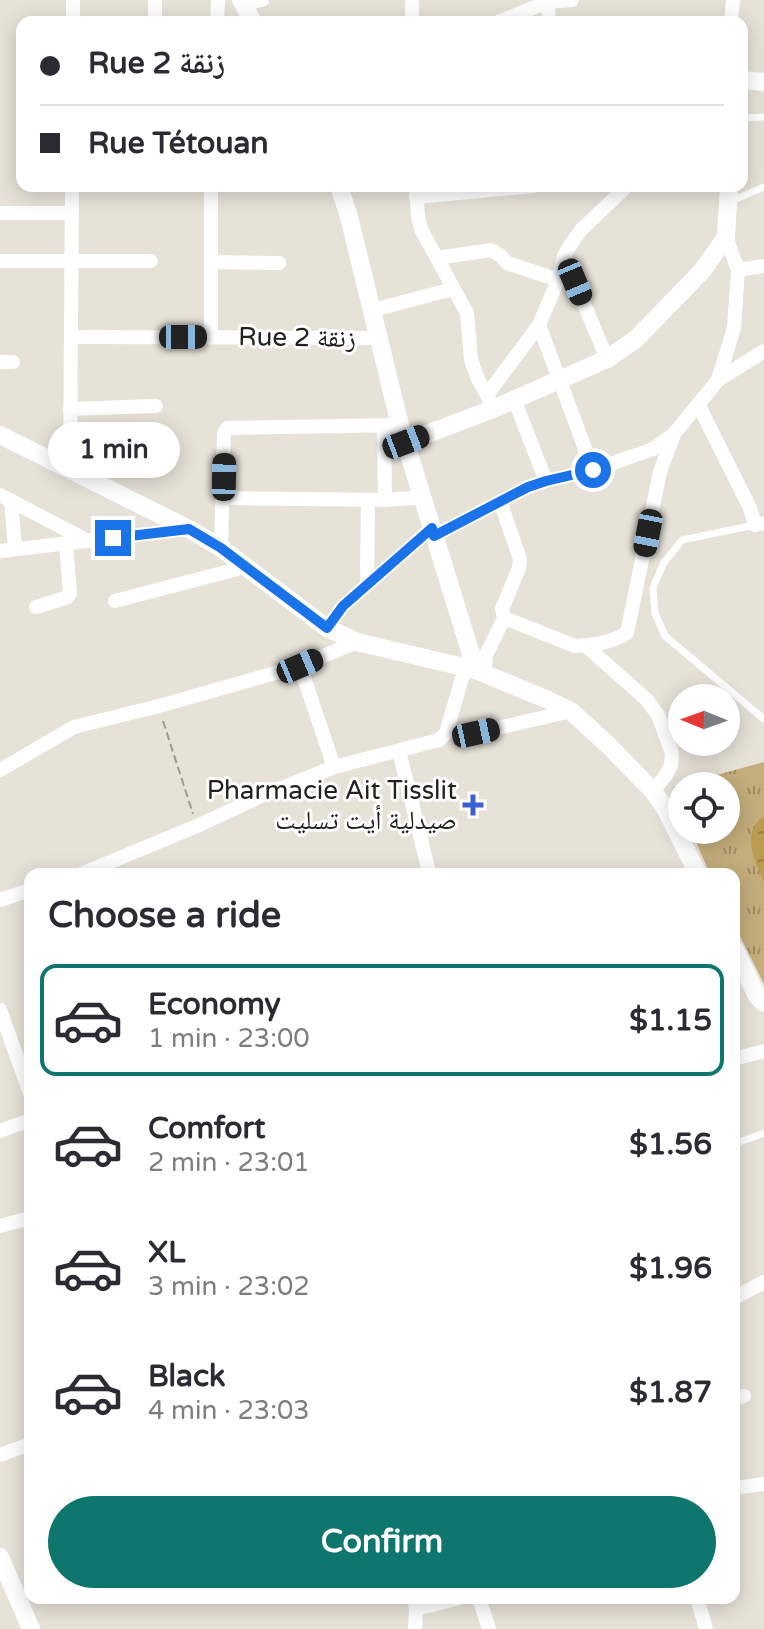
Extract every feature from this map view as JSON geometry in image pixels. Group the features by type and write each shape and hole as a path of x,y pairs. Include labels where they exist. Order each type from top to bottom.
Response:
{"street":[{"path":"513,16 548,2 572,0"},
{"path":"548,2 549,16"},
{"path":"70,470 72,192"},
{"path":"211,192 211,337"},
{"path":"341,192 373,310 396,431 422,495 465,636 471,670"},
{"path":"416,192 422,231 467,313 471,360 490,402"},
{"path":"490,402 539,325 558,280 564,256 581,230 621,192"},
{"path":"718,380 734,328 738,270 726,237 729,194"},
{"path":"0,213 72,213"},
{"path":"221,548 224,433 227,428 396,431 490,402 514,399 607,359 636,339 702,271 726,237"},
{"path":"437,258 491,250 507,263 558,280"},
{"path":"564,256 607,359"},
{"path":"0,261 151,261"},
{"path":"212,262 279,263"},
{"path":"738,270 764,266"},
{"path":"373,310 453,289"},
{"path":"539,325 593,470"},
{"name":"Rue 2 زنقة","path":"71,337 378,338"},
{"path":"327,628 343,606 367,584 433,532 546,481 593,470 653,449 674,434 718,380 764,351"},
{"path":"514,399 546,481"},
{"path":"698,404 760,524"},
{"path":"70,409 156,406"},
{"path":"385,500 396,431"},
{"path":"504,618 569,645 586,646 627,633 660,472 674,434"},
{"path":"0,435 189,529 221,548 327,628 357,642 471,670 571,711 653,791 695,868"},
{"path":"223,498 385,500 422,495"},
{"path":"5,498 7,550 189,529"},
{"path":"5,498 88,542"},
{"path":"367,584 368,500"},
{"path":"96,868 334,767 443,738 471,670 486,655 504,618 502,609 519,568 520,559 500,501"},
{"path":"36,607 68,597 70,593 66,544"},
{"path":"115,601 245,567"},
{"path":"0,770 74,727 300,666 357,642"},
{"path":"586,646 646,699 658,715 672,753 671,765 653,791"},
{"path":"300,666 334,767"},
{"path":"476,733 571,711"},
{"path":"399,751 428,868"},
{"path":"0,900 24,892"},
{"path":"740,961 757,996 764,1003"},
{"path":"0,1010 5,1036 24,1071"},
{"path":"740,1057 764,1051"},
{"path":"0,1131 24,1122"},
{"path":"0,1226 24,1220"},
{"path":"740,1295 764,1282"},
{"path":"0,1455 24,1446"},
{"path":"740,1487 764,1484"},
{"path":"0,1557 24,1594"},
{"path":"28,1604 31,1629"},
{"path":"415,1604 415,1629"},
{"path":"481,1604 489,1629"},
{"path":"699,1604 706,1629"}],"lane":[{"path":"760,524 682,540 663,564 653,588 655,613 665,636 764,719"},
{"path":"740,1142 764,1133"}],"path":[{"path":"159,706 197,826"}],"green space":[{"path":"764,762 764,984 740,936 740,868 707,868 697,844 740,844 740,772 728,772"}],"water":[{"path":"764,816 764,881 751,838 757,823"}],"place":[{"name":"Pharmacie Ait Tisslit صيدلية أيت تسليت","path":"473,805"}],"route":[{"path":"113,538 189,529 221,548 327,628 343,606 432,528 434,536 528,487 593,470"}]}
